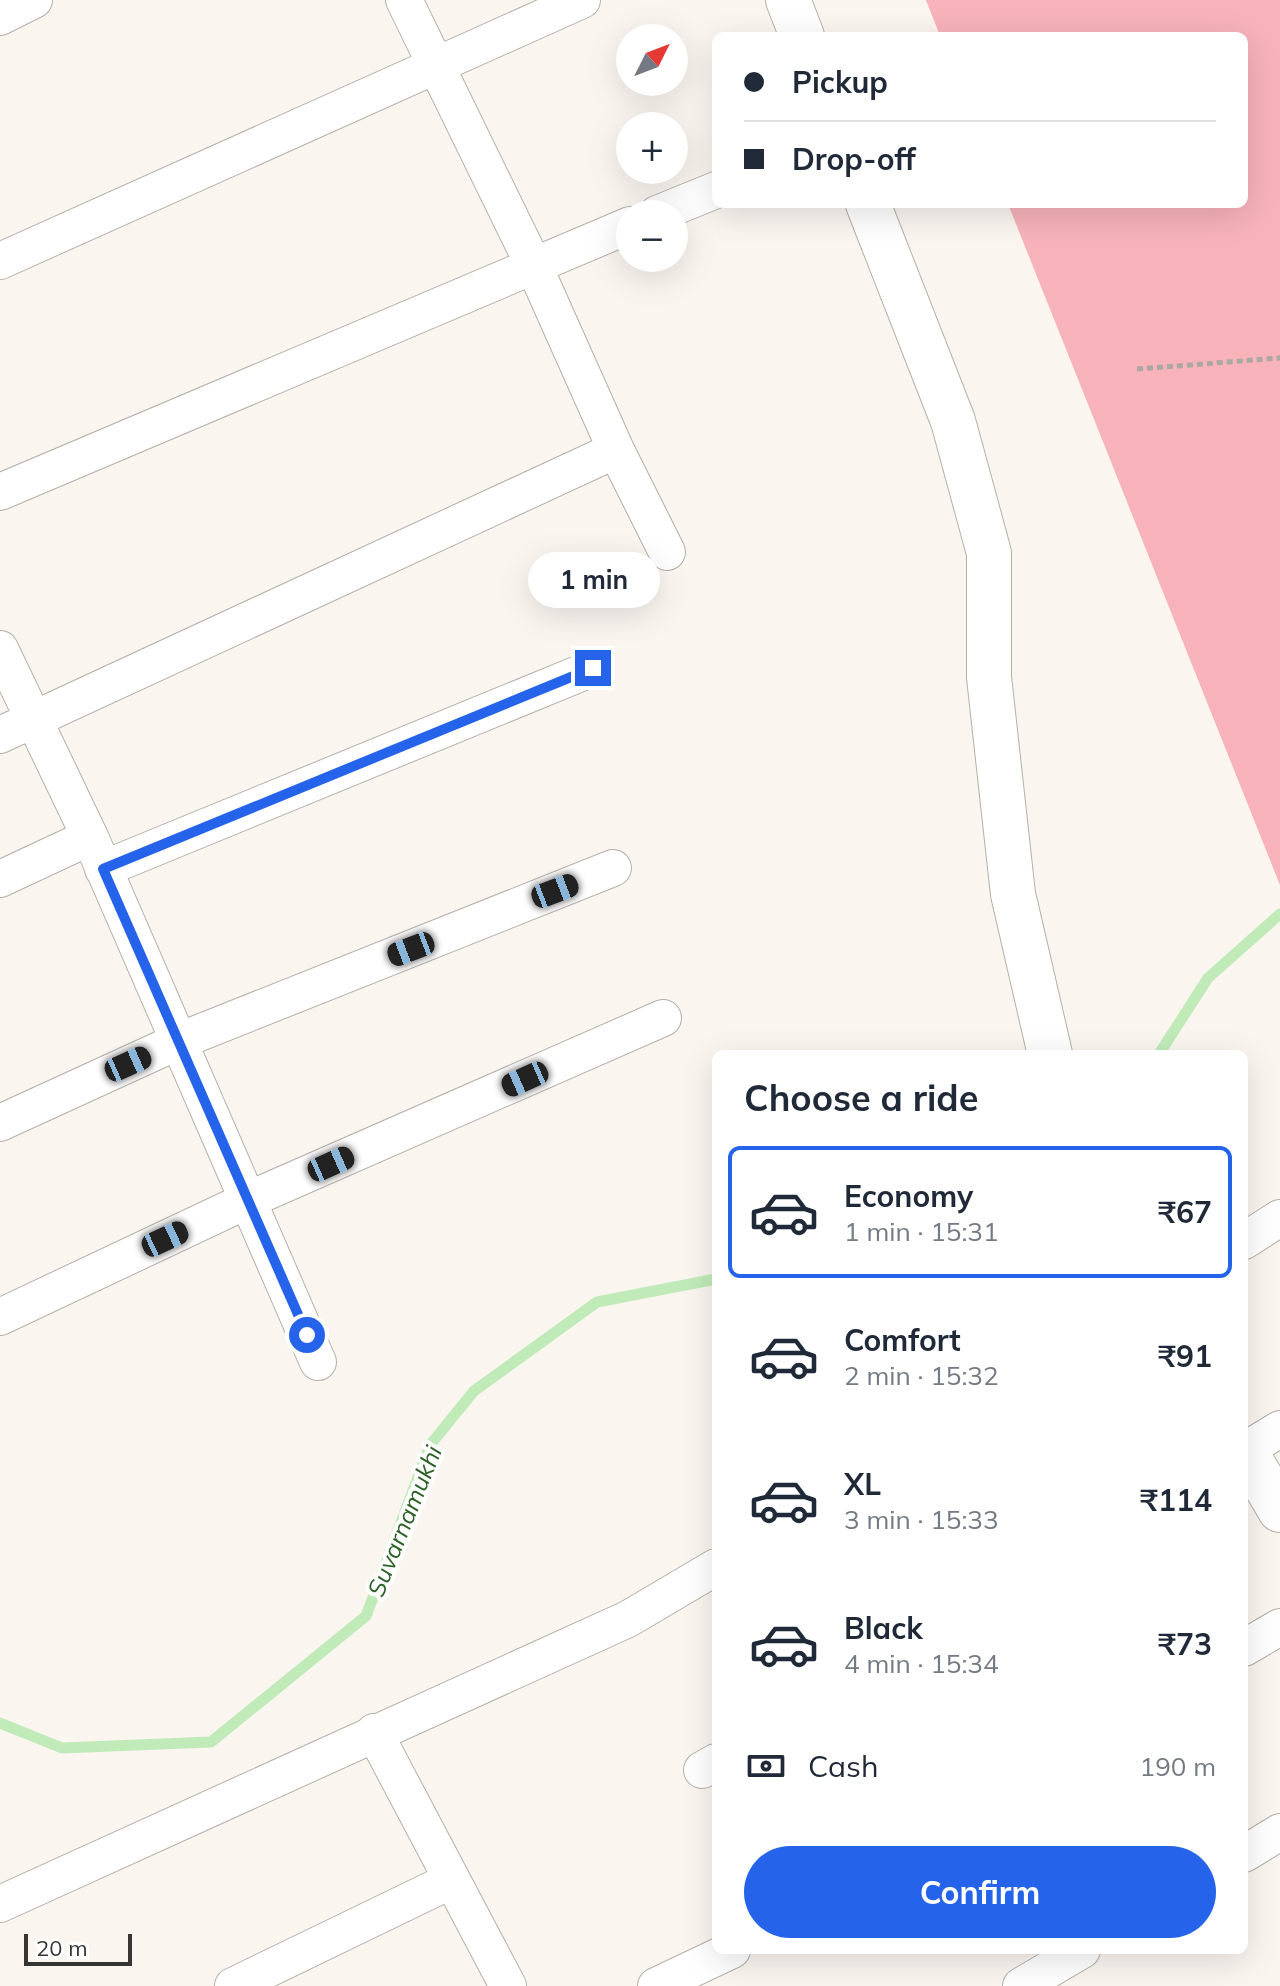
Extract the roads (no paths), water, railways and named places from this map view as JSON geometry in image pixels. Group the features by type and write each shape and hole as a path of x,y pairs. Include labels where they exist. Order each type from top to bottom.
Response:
{"street":[{"path":"0,17 34,0"},
{"path":"404,0 533,264 616,450 667,552"},
{"path":"0,261 582,0"},
{"path":"788,0 800,32"},
{"path":"688,201 712,192"},
{"path":"870,208 953,421 989,553 989,677 1013,894 1049,1050"},
{"path":"0,492 616,231"},
{"path":"0,735 616,450"},
{"path":"0,649 96,853 318,1362"},
{"path":"0,879 96,853 593,668"},
{"path":"0,1123 179,1041 613,868"},
{"path":"0,1317 248,1200 663,1018"},
{"path":"1248,1238 1280,1218"},
{"path":"1248,1448 1280,1429"},
{"path":"1248,1457 1280,1510"},
{"path":"0,1904 628,1619 712,1569"},
{"path":"1248,1646 1280,1627"},
{"path":"374,1732 508,1986"},
{"path":"1248,1852 1280,1832"},
{"path":"233,1986 452,1880"},
{"path":"656,1986 724,1954"},
{"path":"1021,1986 1075,1954"}],"waterway":[{"name":"Suvarnamukhi","path":"1162,1050 1208,978 1280,914"},
{"name":"Suvarnamukhi","path":"0,1723 62,1748 211,1742 366,1616 430,1445 474,1391 597,1302 712,1280"}]}
